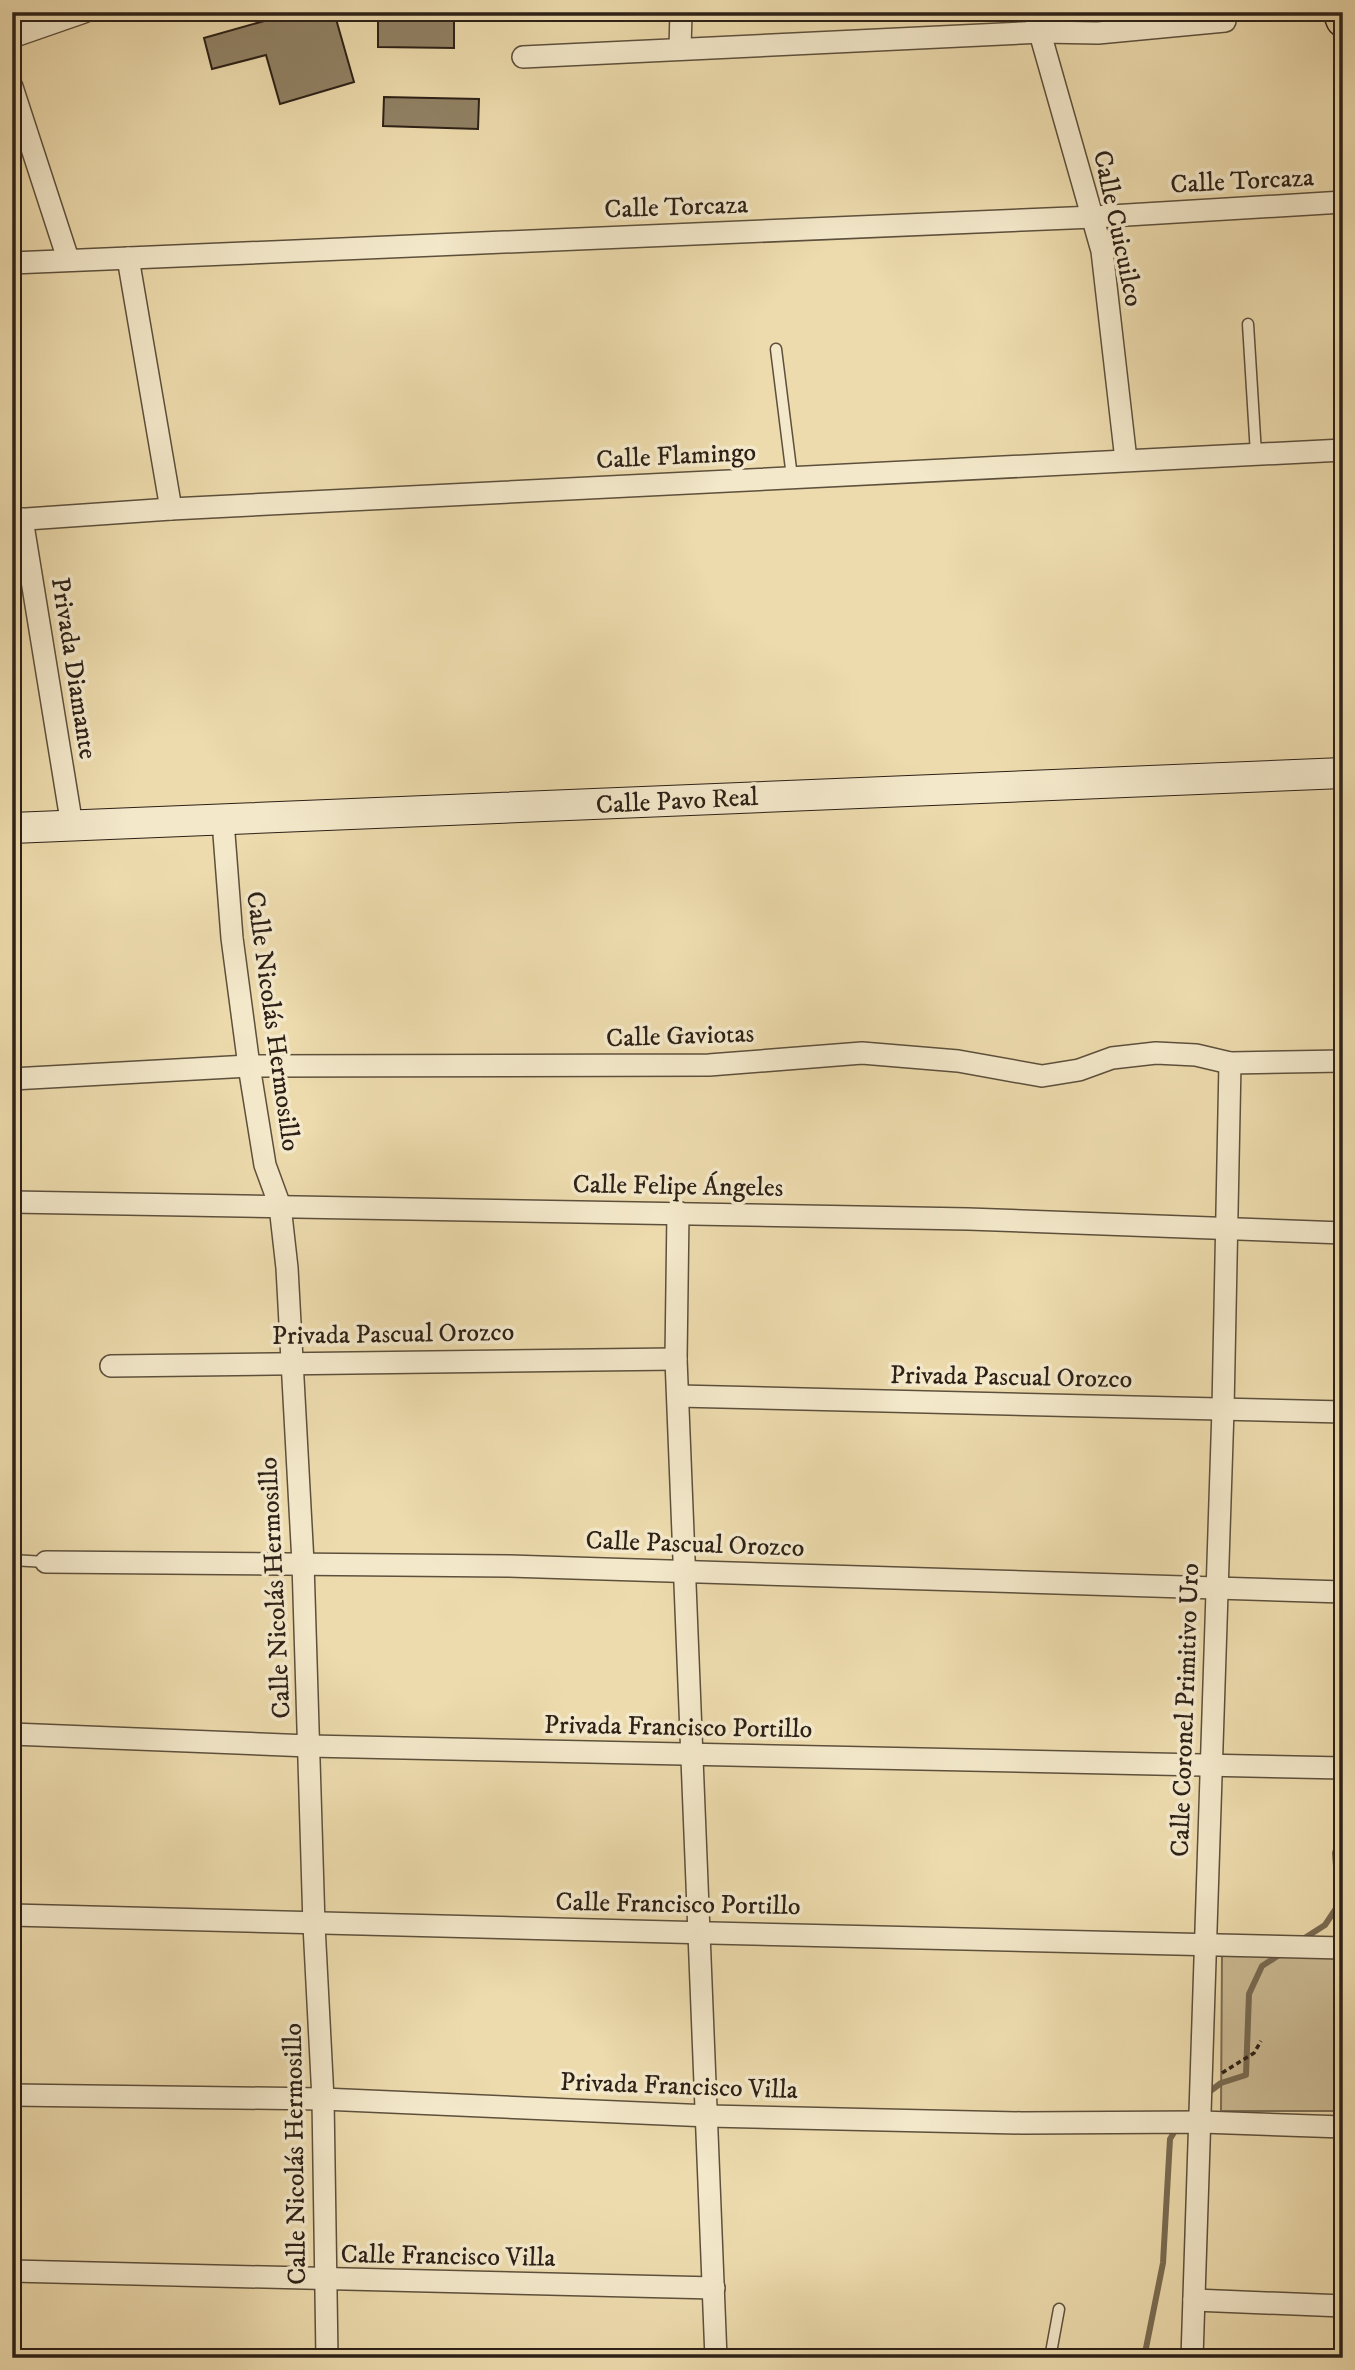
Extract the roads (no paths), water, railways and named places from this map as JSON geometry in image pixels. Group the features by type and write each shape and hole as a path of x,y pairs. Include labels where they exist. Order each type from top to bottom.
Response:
{"main road":[{"path":"1340,12 1343,20"}],"street":[{"path":"12,37 84,12"},
{"path":"680,49 681,12"},
{"name":"Calle Cuicuilco","path":"1034,12 1094,217 1108,290 1126,460"},
{"path":"523,57 1042,32 1098,33 1225,21"},
{"path":"12,87 68,259"},
{"name":"Calle Torcaza","path":"12,263 1094,217 1343,202"},
{"path":"128,258 172,509"},
{"name":"Calle Flamingo","path":"17,519 1343,450"},
{"name":"Privada Diamante","path":"17,519 72,826"},
{"name":"Calle Pavo Real","path":"12,828 1343,773"},
{"name":"Calle Nicolás Hermosillo","path":"223,821 232,938 249,1066 265,1165 280,1206 292,1362 303,1563 314,1925 323,2099 327,2358"},
{"name":"Calle Gaviotas","path":"12,1079 249,1066 709,1065 863,1053 958,1061 1042,1076 1079,1070 1112,1058 1156,1052 1196,1055 1230,1063 1343,1061"},
{"name":"Calle Coronel Primitivo Uro","path":"1192,2358 1202,2122 1204,1944 1223,1409 1230,1063"},
{"name":"Calle Felipe Ángeles","path":"12,1202 678,1212 1343,1233"},
{"path":"678,1212 676,1359 709,2116 716,2358"},
{"name":"Privada Pascual Orozco","path":"111,1366 676,1359"},
{"name":"Privada Pascual Orozco","path":"678,1396 1343,1412"},
{"name":"Calle Pascual Orozco","path":"46,1562 303,1563 685,1570 1343,1592"},
{"name":"Privada Francisco Portillo","path":"12,1734 309,1746 1343,1768"},
{"name":"Calle Francisco Portillo","path":"12,1915 314,1925 699,1931 1343,1948"},
{"name":"Privada Francisco Villa","path":"12,2095 323,2099 709,2116 1022,2123 1202,2122 1343,2127"},
{"name":"Calle Francisco Villa","path":"12,2271 325,2281 714,2288"},
{"path":"1194,2300 1343,2306"}],"lane":[{"path":"1248,324 1256,454"},
{"path":"776,349 792,477"},
{"path":"12,1560 46,1562"},
{"path":"1050,2358 1059,2309"}],"waterway":[{"path":"1300,1941 1325,1925 1339,1904 1335,1853 1343,1828"},
{"path":"1205,2095 1221,2083 1246,2075 1249,1994 1262,1966 1282,1953"},
{"path":"1144,2358 1163,2263 1170,2139 1178,2126"}]}
